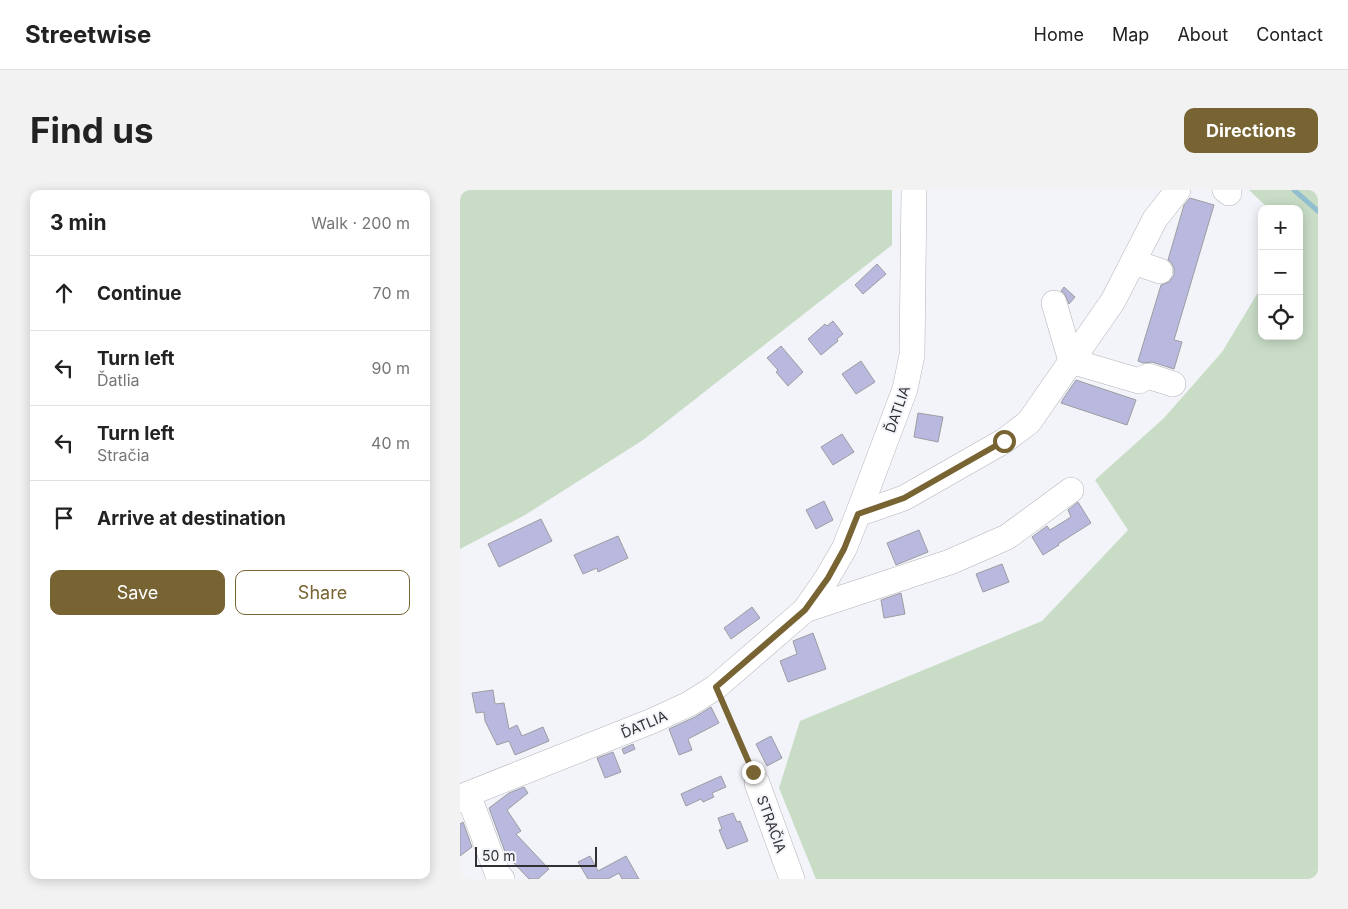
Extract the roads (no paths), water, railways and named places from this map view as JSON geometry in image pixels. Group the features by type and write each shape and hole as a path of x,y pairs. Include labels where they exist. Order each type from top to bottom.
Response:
{"street":[{"name":"ĎATLIA","path":"464,797 652,721 688,704 716,687 805,610 828,578 844,549 905,389 912,355 914,190"},
{"path":"858,514 904,498 1004,441 1029,422 1113,301 1155,219 1178,190"},
{"path":"1133,262 1160,271"},
{"path":"1054,303 1071,361"},
{"path":"1071,361 1139,381 1148,376 1173,384"},
{"name":"ĎATLIA","path":"805,610 950,562 1007,537 1070,490"},
{"name":"STRAČIA","path":"757,782 792,879"},
{"path":"464,797 498,875 502,879"}],"waterway":[{"path":"1294,190 1318,211"}]}
